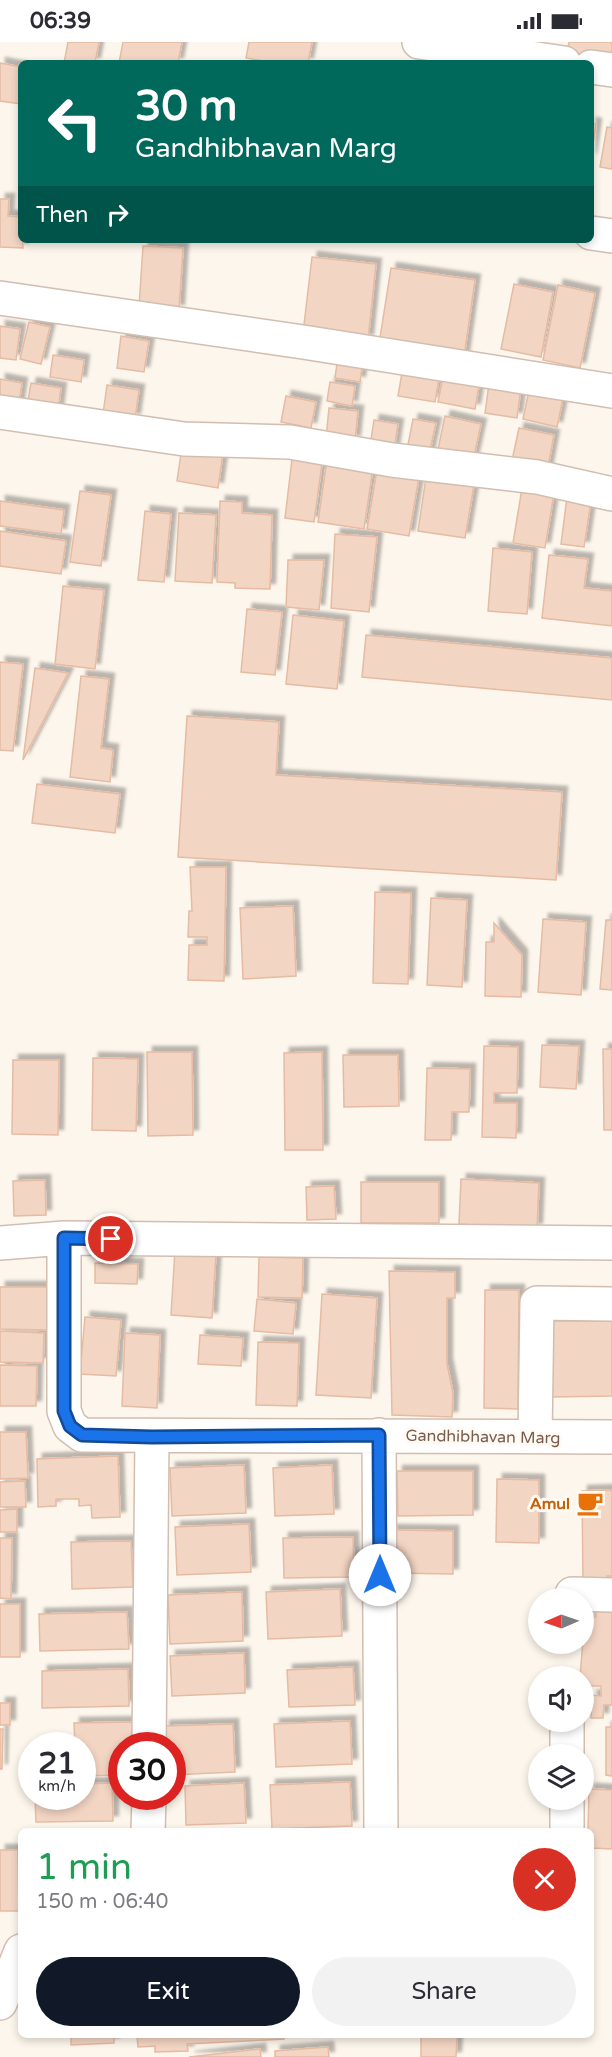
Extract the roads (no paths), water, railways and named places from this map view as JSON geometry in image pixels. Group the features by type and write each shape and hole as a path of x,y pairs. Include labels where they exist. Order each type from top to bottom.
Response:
{"street":[{"path":"419,42 543,60"},
{"path":"594,67 612,70"},
{"path":"594,233 612,236"},
{"path":"0,298 303,342 612,391"},
{"path":"0,412 184,439 290,442 392,460 537,477 612,494"},
{"path":"0,1243 64,1238 612,1243"},
{"name":"Gandhibhavan Marg","path":"64,1238 64,1411 70,1426 82,1435 612,1437"},
{"path":"536,1436 537,1303 612,1304"},
{"path":"379,1435 381,1828"},
{"path":"149,1732 152,1437"},
{"path":"594,1595 612,1595"},
{"path":"148,1810 148,1828"},
{"path":"567,1810 567,1828"},
{"path":"0,2003 18,1958"}],"place":[{"name":"Amul","path":"590,1503"}]}
